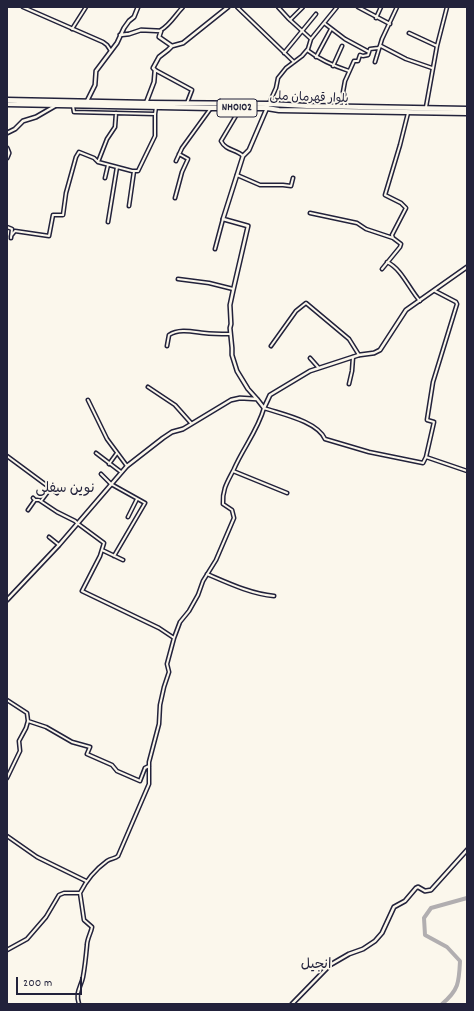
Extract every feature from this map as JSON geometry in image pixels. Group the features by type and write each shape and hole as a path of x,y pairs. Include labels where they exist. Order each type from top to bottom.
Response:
{"highway":[{"name":"بلوار قهرمان ملی","path":"7,100 57,103 73,106 211,108 268,106 279,110 467,113"},
{"name":"بلوار قهرمان ملی","path":"7,104 87,102 187,103 268,106 467,109"}],"street":[{"path":"23,7 103,42 111,51"},
{"path":"72,29 86,7"},
{"path":"87,102 95,86 96,71 117,42 128,21 134,17 138,7"},
{"path":"120,35 141,30 160,30 168,26 175,15 183,7"},
{"path":"146,103 154,82 155,70 153,68 159,57 172,46 183,43 228,7"},
{"path":"237,7 294,62"},
{"path":"278,7 311,39"},
{"path":"290,20 303,7"},
{"path":"215,249 236,175 243,156 249,150 276,88 278,78 286,68 302,56 307,50 311,39 336,7"},
{"path":"358,7 376,18 390,24"},
{"path":"376,18 381,7"},
{"path":"375,62 385,32 397,7"},
{"path":"426,108 432,68 447,7"},
{"path":"284,53 316,14"},
{"path":"324,23 345,39 369,52"},
{"path":"316,57 331,29"},
{"path":"160,30 159,36 172,46"},
{"path":"409,34 437,46"},
{"path":"332,66 342,46"},
{"path":"344,107 343,92 349,71 354,61 358,61 360,55 366,56 370,49 378,48 380,46"},
{"path":"380,46 406,59 432,68"},
{"path":"307,50 332,66 349,71"},
{"path":"155,70 192,90 187,103"},
{"path":"7,133 15,129 22,121 36,117 57,103"},
{"path":"176,161 179,154 213,104"},
{"path":"73,106 74,112 155,114"},
{"path":"7,227 12,229 11,237 15,231 49,236 53,215 63,215 66,193 76,158 80,152 94,158 98,162 138,171 155,136 156,107"},
{"path":"224,108 226,113 232,114 235,117"},
{"path":"241,108 221,141 230,150 240,153 243,156"},
{"path":"392,238 392,235 406,208 401,203 385,195 408,112"},
{"path":"98,162 107,139 115,127 116,113"},
{"path":"7,148 9,153 7,158"},
{"path":"175,198 182,172 188,160 179,154"},
{"path":"105,178 108,165"},
{"path":"108,222 117,167"},
{"path":"128,206 134,171"},
{"path":"236,175 260,185 283,184 291,186 293,178"},
{"path":"310,212 357,224 366,229 392,238 401,244 382,269"},
{"path":"223,219 248,226 230,305 232,355 238,371 248,389 264,408 298,418 323,434 325,439 348,447 423,463 426,457 434,422 426,420 433,382 457,304 456,302 435,291"},
{"path":"387,262 393,266 405,279 420,301"},
{"path":"78,1004 78,987 82,982 87,944 92,928 82,916 80,893 86,881 108,860 118,856 149,784 149,766 159,724 160,705 169,672 167,664 174,638 180,622 189,611 207,574 216,560 234,518 232,510 223,504 226,481 261,419 264,408 270,396 300,376 318,367 360,355 374,353 380,350 406,310 467,267"},
{"path":"178,279 233,289"},
{"path":"271,346 296,311 306,303 349,340 360,355"},
{"path":"167,346 169,335 174,332 194,331 230,334"},
{"path":"349,384 353,357"},
{"path":"310,358 318,367"},
{"path":"148,387 174,405 191,423"},
{"path":"7,600 39,564 59,545 127,466 172,432 183,429 231,400 240,398 257,399"},
{"path":"88,400 107,439 127,466"},
{"path":"96,453 121,472"},
{"path":"109,464 117,454"},
{"path":"7,456 57,493"},
{"path":"426,457 467,471"},
{"path":"233,471 286,493"},
{"path":"101,474 111,484 145,503 114,556"},
{"path":"41,501 50,489"},
{"path":"28,510 34,499 39,500 57,512 75,521 104,543 82,591 160,628 174,638"},
{"path":"128,517 137,499"},
{"path":"48,536 59,545"},
{"path":"102,550 123,560"},
{"path":"207,574 230,584 274,596"},
{"path":"7,700 27,713 28,721 19,741 20,751 7,778"},
{"path":"28,721 46,727 72,742 90,746 87,754 112,765 117,771 140,781 145,768 149,766"},
{"path":"7,836 37,857 86,881"},
{"path":"292,1004 330,965 375,941 380,936 394,907 405,901 418,887 425,891 431,890 467,850"},
{"path":"7,950 27,939 46,917 59,895 64,893 80,893"}],"waterway":[{"path":"442,1004 455,990 459,975 460,961 447,947 425,935 424,918 431,908 467,898"}],"district":[{"name":"نوین سفلى","path":"65,490"},
{"name":"انجيل","path":"316,966"}]}
